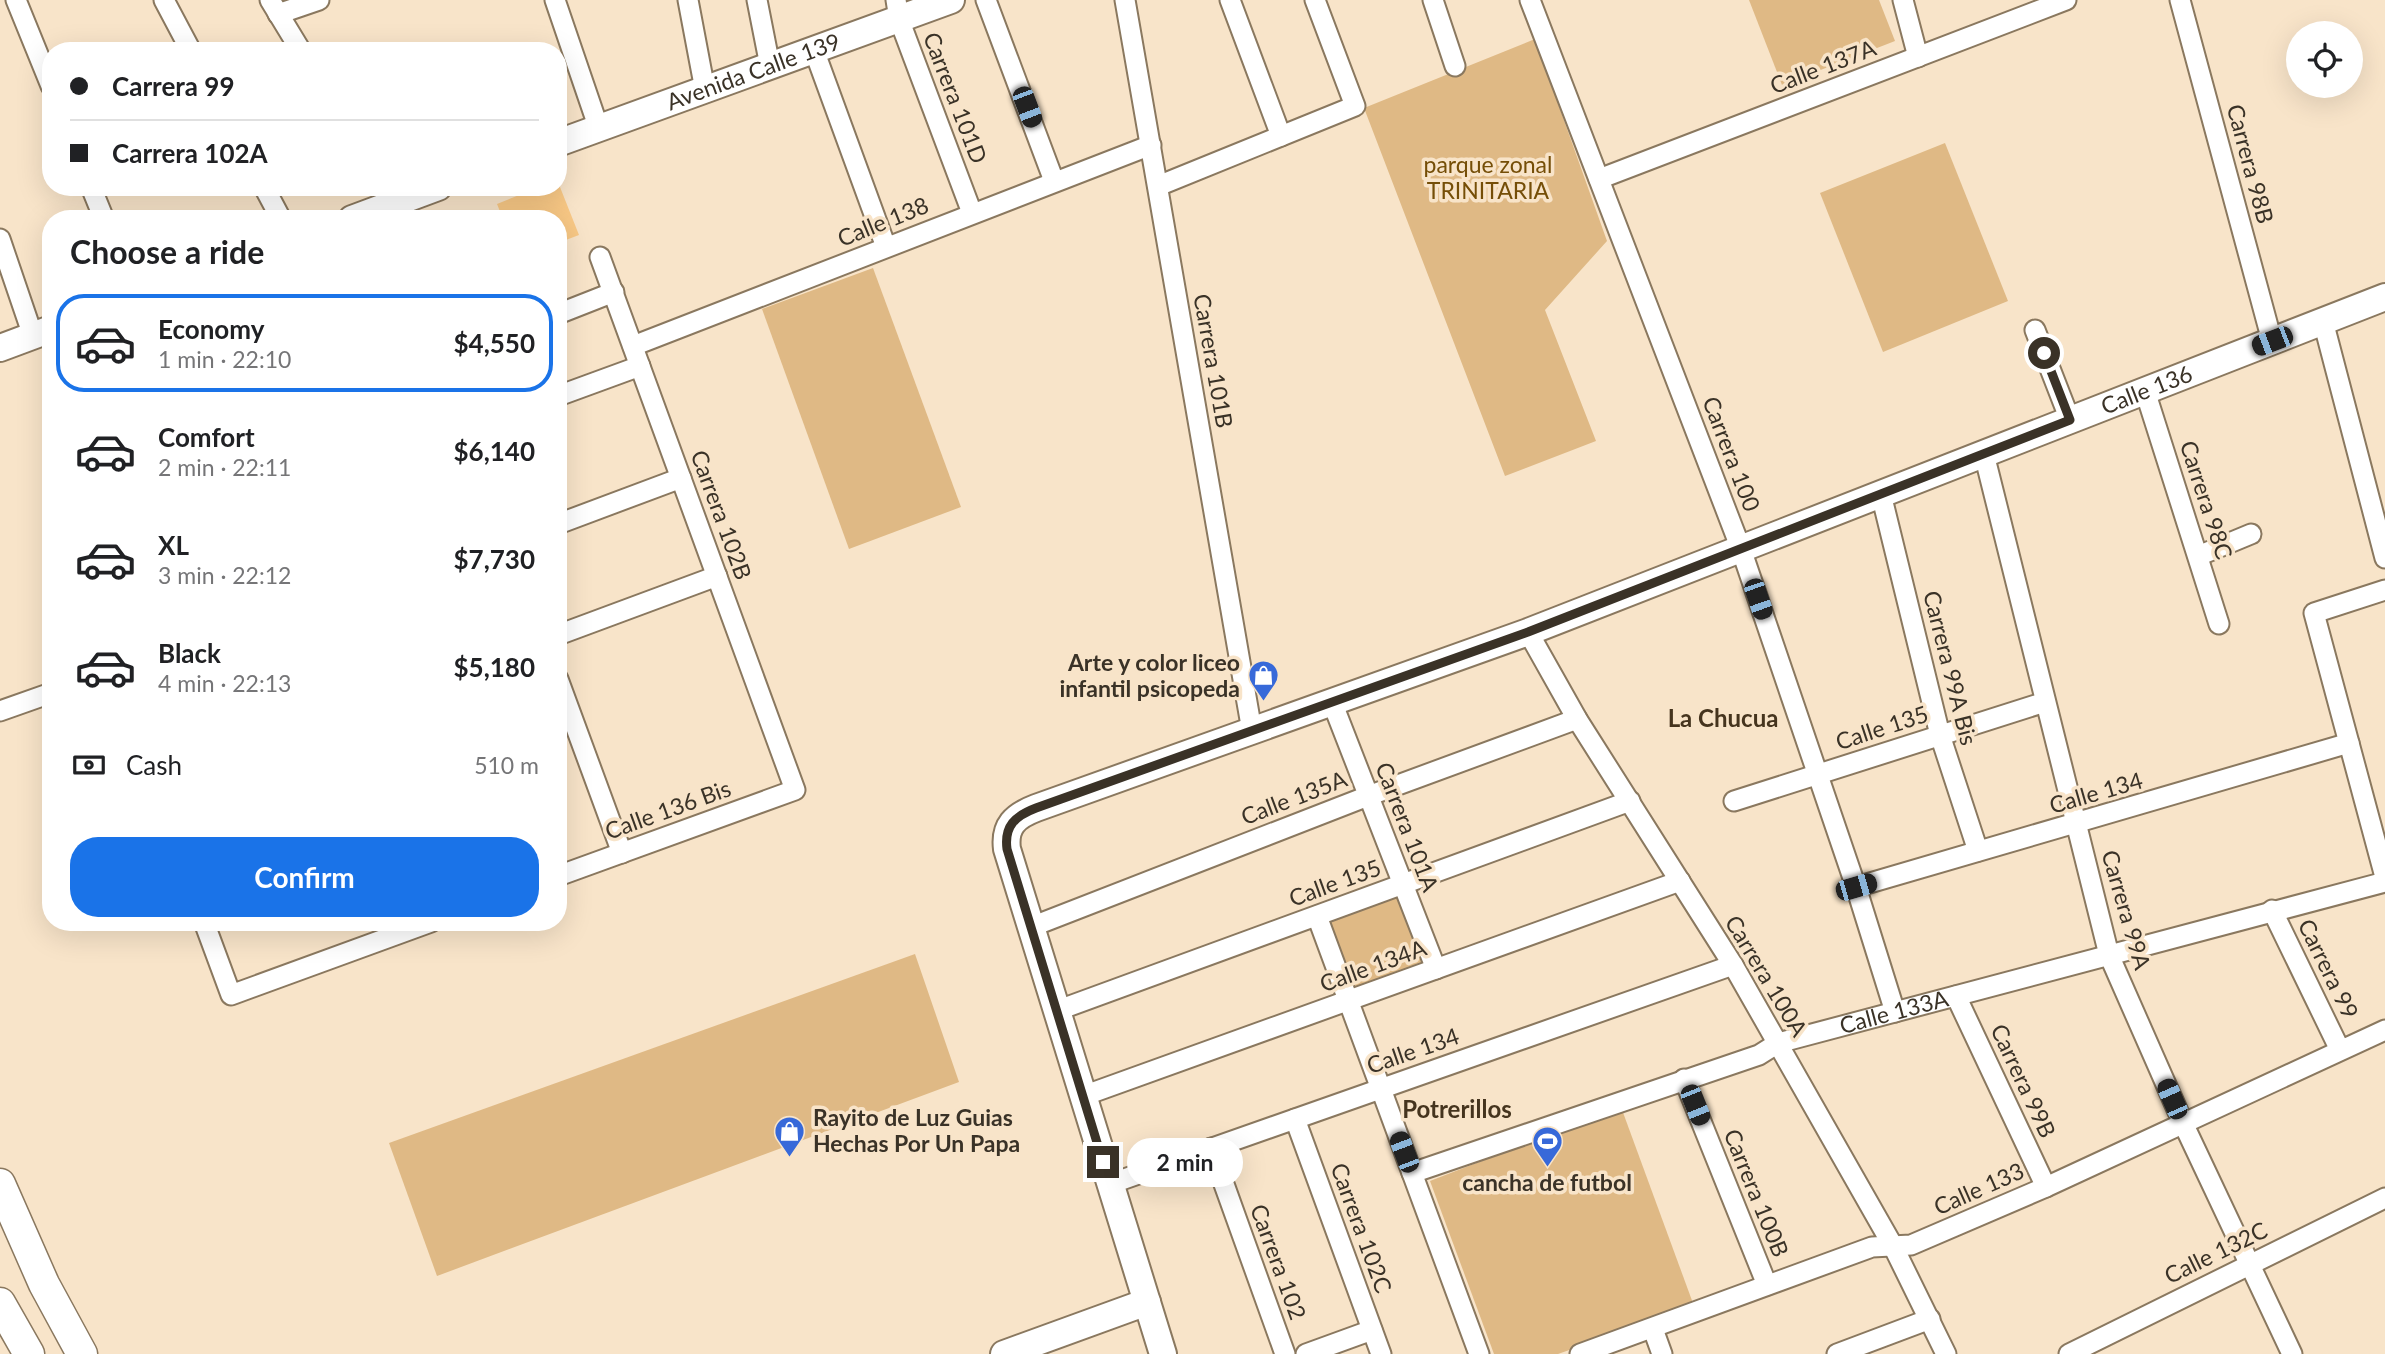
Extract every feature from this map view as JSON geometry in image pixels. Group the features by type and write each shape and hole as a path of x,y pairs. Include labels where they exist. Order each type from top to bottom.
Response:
{"main road":[{"path":"0,1184 44,1284 82,1354"},
{"path":"0,1303 29,1354"}],"street":[{"path":"16,0 42,64"},
{"path":"164,0 186,42"},
{"path":"295,42 274,7 320,0"},
{"path":"555,0 599,129"},
{"path":"688,0 705,90"},
{"path":"757,0 770,66"},
{"name":"Avenida Calle 139","path":"567,141 814,50 897,9 951,0"},
{"path":"986,0 1055,181"},
{"name":"Carrera 101B","path":"1125,0 1252,731"},
{"path":"1230,0 1281,136"},
{"path":"1158,186 1355,106 1315,0"},
{"path":"1433,0 1455,66"},
{"name":"Carrera 100","path":"1530,0 1741,549 1856,887 1895,1012"},
{"path":"1903,0 1918,57"},
{"name":"Calle 137A","path":"1598,179 2066,0"},
{"name":"Carrera 98B","path":"2180,0 2272,341"},
{"name":"Carrera 101D","path":"897,9 972,213"},
{"path":"814,50 886,247"},
{"name":"Calle 138","path":"633,346 1151,145"},
{"path":"390,204 413,196"},
{"path":"0,239 42,332 0,348"},
{"name":"Carrera 102B","path":"600,257 795,790"},
{"path":"567,310 614,292"},
{"name":"Calle 136","path":"1031,927 1005,838 1008,828 1023,813 1528,632 2385,297"},
{"path":"2323,321 2385,558"},
{"path":"2035,330 2070,420"},
{"path":"567,393 640,366"},
{"name":"Carrera 98C","path":"2146,391 2219,624"},
{"name":"Carrera 99A","path":"1984,454 2109,956 2183,1123 2292,1354"},
{"path":"567,521 681,478"},
{"name":"Carrera 99A Bis","path":"1881,494 1940,735 1978,852"},
{"path":"2198,555 2251,534"},
{"path":"567,632 717,576"},
{"path":"2385,590 2314,614 2385,879"},
{"name":"Carrera 100A","path":"1528,632 1577,719 1733,965 1893,1246 1946,1354"},
{"path":"0,711 42,696"},
{"name":"Carrera 101A","path":"1332,702 1436,970"},
{"name":"Calle 135","path":"1734,801 2045,702"},
{"path":"567,704 621,853"},
{"name":"Calle 135A","path":"1031,927 1368,796 1577,719"},
{"name":"Calle 134","path":"1856,887 2349,743"},
{"name":"Calle 136 Bis","path":"567,873 795,790"},
{"name":"Calle 135","path":"1056,1011 1630,801"},
{"name":"Calle 133A","path":"1412,1173 1759,1055 1778,1043 2109,956 2385,879"},
{"name":"Calle 134A","path":"1083,1096 1680,881"},
{"name":"Carrera 99","path":"2272,910 2340,1050"},
{"path":"1317,916 1479,1354"},
{"path":"1031,927 1163,1354"},
{"path":"207,931 231,995 406,931"},
{"name":"Calle 134","path":"1110,1184 1733,965"},
{"name":"Carrera 99B","path":"1956,996 2046,1186"},
{"name":"Calle 133","path":"1580,1354 1872,1247 1911,1245 2385,1030"},
{"name":"Carrera 100B","path":"1684,1079 1767,1285"},
{"name":"Carrera 102C","path":"1295,1119 1381,1354"},
{"name":"Carrera 102","path":"1211,1148 1285,1354"},
{"name":"Calle 132C","path":"2069,1354 2385,1198"},
{"path":"1004,1354 1147,1302"},
{"path":"1838,1354 1930,1320"},
{"path":"1653,1329 1662,1354"},
{"path":"1306,1354 1372,1331"}],"green space":[{"path":"1749,0 1879,0 1895,41 1782,85"},
{"name":"parque zonal TRINITARIA","path":"1535,39 1607,241 1545,310 1596,441 1505,476 1364,108"},
{"path":"1945,143 2008,301 1883,352 1820,193"},
{"path":"873,268 961,507 849,549 762,309"},
{"path":"1398,897 1422,964 1354,987 1328,920"},
{"path":"915,954 959,1082 437,1276 389,1143"},
{"path":"1621,1107 1694,1306 1558,1354 1494,1354 1430,1181"}],"building":[{"path":"517,196 564,196 579,235 567,240 567,210 499,210 497,204"}],"place":[{"name":"Arte y color liceo infantil psicopeda","path":"1263,703"},
{"name":"Rayito de Luz Guias Hechas Por Un Papa","path":"790,1158"},
{"name":"cancha de futbol","path":"1547,1169"}],"district":[{"name":"La Chucua","path":"1723,719"},
{"name":"Potrerillos","path":"1457,1110"}],"route":[{"path":"1103,1162 1007,849 1005,838 1014,820 1036,808 1528,632 2070,420 2044,353"}]}
